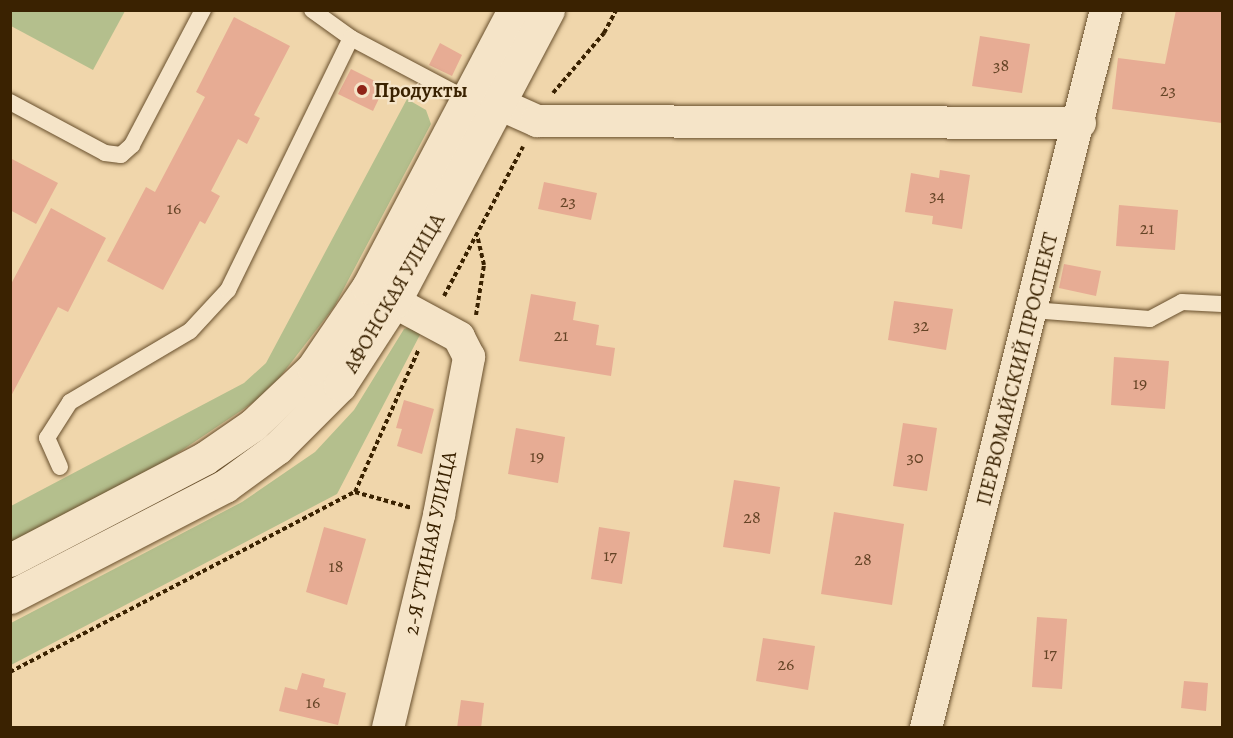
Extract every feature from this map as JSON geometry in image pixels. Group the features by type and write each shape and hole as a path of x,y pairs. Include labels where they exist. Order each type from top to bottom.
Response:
{"street":[{"name":"АФОНСКАЯ УЛИЦА","path":"10,597 225,486 277,448 340,385 466,101 514,10"},
{"name":"АФОНСКАЯ УЛИЦА","path":"10,560 205,458 253,425 313,368 381,294 499,104 548,10"},
{"name":"ПЕРВОМАЙСКИЙ ПРОСПЕКТ","path":"926,728 1080,123 1106,10"},
{"path":"499,104 537,122 585,115 1080,123"},
{"path":"381,294 459,337 469,357"},
{"name":"2-Я УТИНАЯ УЛИЦА","path":"388,728 439,515 469,357"}],"lane":[{"path":"10,102 105,153 121,154 132,145 203,10"},
{"path":"312,10 351,38 466,101 499,104"},
{"path":"60,467 47,438 70,402 190,331 228,290 351,38"},
{"path":"1032,310 1150,320 1182,302 1222,304"}],"path":[{"path":"469,357 483,265 477,235"},
{"path":"355,492 439,515"}],"green space":[{"path":"10,11 125,11 93,70 11,26"},
{"path":"407,99 426,110 431,124 334,307 280,377 254,402 160,465 11,544 11,506 244,383 266,363"},
{"path":"416,325 423,329 337,494 11,665 11,623 242,502 315,452 354,410 404,329"}],"building":[{"path":"1176,10 1222,10 1222,123 1112,109 1118,58 1165,64"},
{"path":"234,17 290,46 254,115 260,118 247,144 238,139 211,191 220,196 205,224 200,221 163,290 107,261 146,187 155,192 205,97 196,92"},
{"path":"980,36 1030,44 1022,93 972,86"},
{"path":"440,43 462,55 452,76 429,65"},
{"path":"351,69 385,86 373,111 338,94"},
{"path":"10,158 58,183 36,224 10,210"},
{"path":"940,170 970,175 962,229 932,224 933,216 905,212 911,173 939,178"},
{"path":"544,182 597,193 591,220 538,209"},
{"path":"1119,205 1178,210 1175,250 1116,246"},
{"path":"51,208 106,238 68,312 58,307 10,398 10,286"},
{"path":"1064,264 1101,271 1096,296 1059,288"},
{"path":"531,294 576,302 573,320 599,325 596,345 615,348 611,376 519,361"},
{"path":"894,301 953,309 946,350 888,340"},
{"path":"1114,357 1169,361 1165,409 1111,405"},
{"path":"404,400 434,409 422,454 397,446 402,429 396,428"},
{"path":"903,423 937,428 927,491 893,486"},
{"path":"516,428 565,437 558,483 508,474"},
{"path":"734,480 780,487 770,554 723,547"},
{"path":"834,512 904,524 892,605 821,594"},
{"path":"324,527 366,539 347,605 306,592"},
{"path":"599,527 630,532 622,584 591,579"},
{"path":"1037,617 1067,619 1062,689 1032,687"},
{"path":"763,638 815,646 808,690 756,681"},
{"path":"302,673 325,679 323,687 346,693 338,725 279,711 285,687 297,690"},
{"path":"1184,681 1208,683 1206,711 1181,708"},
{"path":"461,700 484,703 481,728 457,728"}],"place":[{"name":"Продукты","path":"362,90"}]}
